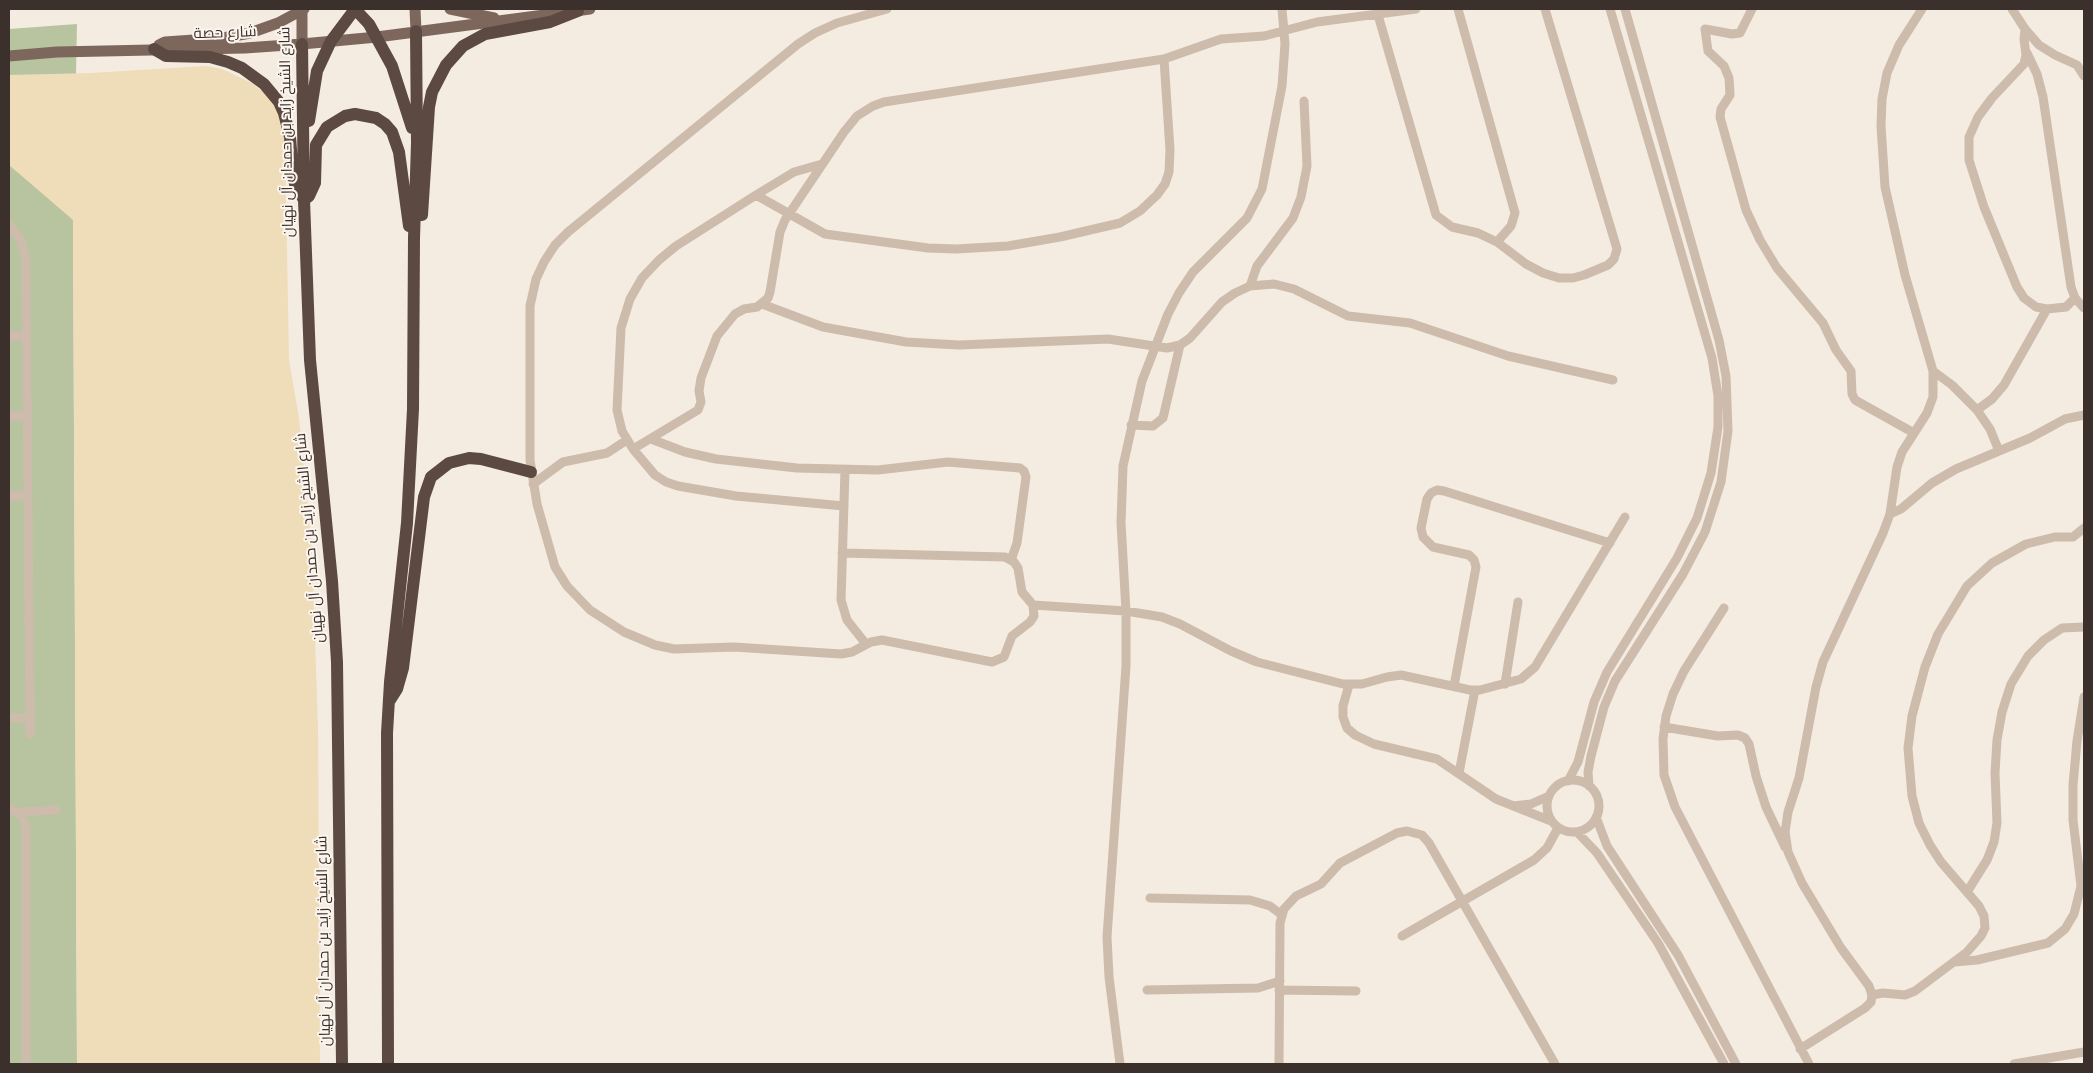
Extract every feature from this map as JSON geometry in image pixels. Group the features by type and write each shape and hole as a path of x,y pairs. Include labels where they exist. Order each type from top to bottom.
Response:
{"highway":[{"path":"303,156 317,71 331,41 355,9 369,24 395,73 417,142"},
{"path":"414,238 423,211 429,107 432,92 446,65 463,46 485,34 550,22 584,10"},
{"path":"388,1064 389,702 411,466 415,352 416,31"},
{"name":"شارع الشيخ زايد بن حمدان آل نهيان","path":"302,44 304,200 310,360 332,582 337,662 342,1064"},
{"path":"154,49 166,56 210,57 228,62 248,72 264,84 279,102 284,113 290,137 293,175 304,200 309,196 315,183 316,146 320,136 331,124 345,116 366,115 385,124 396,142 401,163 407,217 414,238"},
{"path":"389,702 397,689 403,668 424,497 431,477 449,463 469,458 481,459 532,478"}],"main road":[{"path":"154,49 165,42 223,38 250,33 278,23 303,9"},
{"name":"شارع الشيخ زايد بن حمدان آل نهيان","path":"302,44 303,9"},
{"path":"415,9 416,31"},
{"path":"450,9 478,16 515,20"},
{"name":"شارع حصة","path":"9,56 57,52 245,48 302,44 377,37 584,10"}],"street":[{"path":"842,553 1000,556 1011,560 1020,571 1024,595 1033,605 1032,619 1016,632 1005,654 996,662 888,641 876,641 852,652 841,654 734,647 683,650 655,644 624,632 590,610 573,594 561,576 550,551 532,478 530,306 539,270 555,246 568,232 798,44 815,33 837,23 887,9"},
{"path":"1120,1064 1109,978 1108,937 1126,666 1126,611 1121,523 1121,485 1131,425 1142,381 1168,314 1186,282 1201,262 1240,226 1258,199 1264,180 1282,86 1285,44 1282,9"},
{"path":"633,449 698,410 701,402 699,391 701,378 717,336 736,314 762,304 770,292 780,232 788,215 851,123 865,111 878,104 1164,59 1221,39 1264,36 1317,22 1416,9"},
{"path":"1458,9 1515,214 1511,226 1497,242"},
{"path":"1378,14 1434,211 1439,219 1447,225 1478,233 1497,242 1534,269 1559,278 1584,275 1611,262 1616,252 1545,9"},
{"path":"1568,781 1578,762 1594,702 1607,672 1677,558 1696,518 1711,473 1718,427 1718,396 1712,358 1610,9"},
{"path":"1589,786 1590,756 1604,707 1615,681 1683,574 1705,532 1721,482 1728,431 1726,376 1719,340 1625,9"},
{"path":"1752,9 1740,33 1732,34 1704,28 1708,51 1724,66 1729,78 1730,95 1722,108 1720,117 1746,210 1760,240 1777,268 1823,322 1836,350 1851,370 1852,394 1855,400 1914,433"},
{"path":"1788,852 1785,832 1787,817 1801,771 1819,674 1832,641 1879,544 1890,514 1900,460 1906,445 1923,421 1930,406 1934,389 1933,372 1895,234 1884,178 1881,126 1882,99 1887,73 1902,39 1922,9"},
{"path":"2012,9 2025,29 2047,50 2077,65 2084,76"},
{"path":"2025,29 2025,60 2021,68 1997,92 1978,117 1969,137 1968,152 1978,191 2017,287 2024,298 2032,305 2047,309 2066,307 2075,298"},
{"path":"2026,52 2037,74 2043,97 2071,287 2075,298 2084,308"},
{"path":"756,195 814,230 832,236 928,248 956,249 1034,242 1120,223 1140,211 1157,195 1167,178 1170,150 1164,59"},
{"path":"1250,286 1257,266 1293,218 1302,197 1308,166 1304,101"},
{"path":"822,164 794,172 756,195 667,253 642,278 626,308 621,328 616,399 619,420 633,449 655,475 678,486 772,500 844,506"},
{"path":"9,225 20,238 25,252 30,734"},
{"path":"762,304 823,327 906,342 959,345 1108,339 1167,348 1180,345 1195,334 1229,297 1250,286 1266,283 1282,285 1348,316 1410,323 1508,356 1612,380"},
{"path":"1977,410 1992,399 2004,385 2047,309"},
{"path":"9,336 27,336"},
{"path":"1131,425 1153,426 1163,418 1180,345"},
{"path":"1933,372 1952,385 1977,410 1990,429 1999,450"},
{"path":"1890,514 1901,509 1943,475 2030,438 2065,419 2084,415"},
{"path":"9,416 27,416"},
{"path":"651,438 685,452 764,466 892,470 948,462 1022,469 1026,476 1016,549 1011,560"},
{"path":"532,478 563,462 607,453 627,440"},
{"path":"845,470 841,600 850,626 866,644"},
{"path":"1454,686 1476,567 1474,560 1469,555 1433,547 1425,542 1421,528 1427,499 1431,493 1437,490 1444,491 1610,543"},
{"path":"9,496 28,496"},
{"path":"1033,605 1148,614 1180,624 1231,651 1257,662 1349,684 1362,684 1401,675 1475,690 1521,679 1535,668 1625,517"},
{"path":"1872,995 1883,992 1900,995 1910,993 1954,962 1974,945 1985,928 1982,911 1941,862 1930,845 1919,823 1912,796 1908,764 1909,741 1914,708 1930,651 1947,618 1967,586 1982,571 2003,556 2026,544 2055,537 2074,538 2084,528"},
{"path":"1506,684 1518,602"},
{"path":"1724,608 1678,682 1669,705 1664,727 1662,750 1664,775 1674,807 1809,1064"},
{"path":"1967,892 1987,860 1994,842 1997,823 1995,773 1997,740 2002,712 2011,684 2028,656 2044,640 2062,628 2072,626 2084,627"},
{"path":"1349,684 1342,711 1344,723 1350,732 1374,744 1428,756 1446,764 1486,794 1513,806 1551,821 1558,828 1569,832 1576,832 1590,826 1596,816 1598,800 1589,786 1579,781 1568,781 1558,785 1549,796 1531,804 1513,806"},
{"path":"1459,773 1475,690"},
{"path":"1954,962 1970,961 2048,943 2065,929 2074,914 2081,886 2075,838 2073,785 2084,697"},
{"path":"9,718 30,718"},
{"path":"1664,727 1718,736 1738,735 1745,738 1750,744 1756,776 1766,807 1802,883 1855,969 1869,986 1872,995 1871,1002 1865,1008 1800,1049"},
{"path":"1549,796 1547,809 1551,821"},
{"path":"9,808 18,812 24,818 26,826 26,1064"},
{"path":"18,812 56,810"},
{"path":"1596,816 1607,846 1678,956 1736,1064"},
{"path":"1402,936 1534,860 1547,848 1558,828"},
{"path":"1279,1064 1280,923 1282,915 1292,899 1302,892 1321,884 1340,863 1397,833 1407,831 1417,833 1429,843 1555,1064"},
{"path":"1576,832 1597,853 1644,921 1676,973 1724,1064"},
{"path":"1150,898 1250,900 1270,906 1282,915"},
{"path":"387,908 392,933 394,1064"},
{"path":"1147,990 1258,988 1280,985 1356,991"},
{"path":"2014,1064 2084,1052"}],"green space":[{"path":"77,24 73,220 77,1064 9,1064 9,29"}],"sand":[{"path":"206,66 222,69 252,83 265,94 274,103 280,117 285,143 289,360 299,418 312,550 318,729 320,1064 77,1064 73,220 9,165 9,75 91,73"}]}
